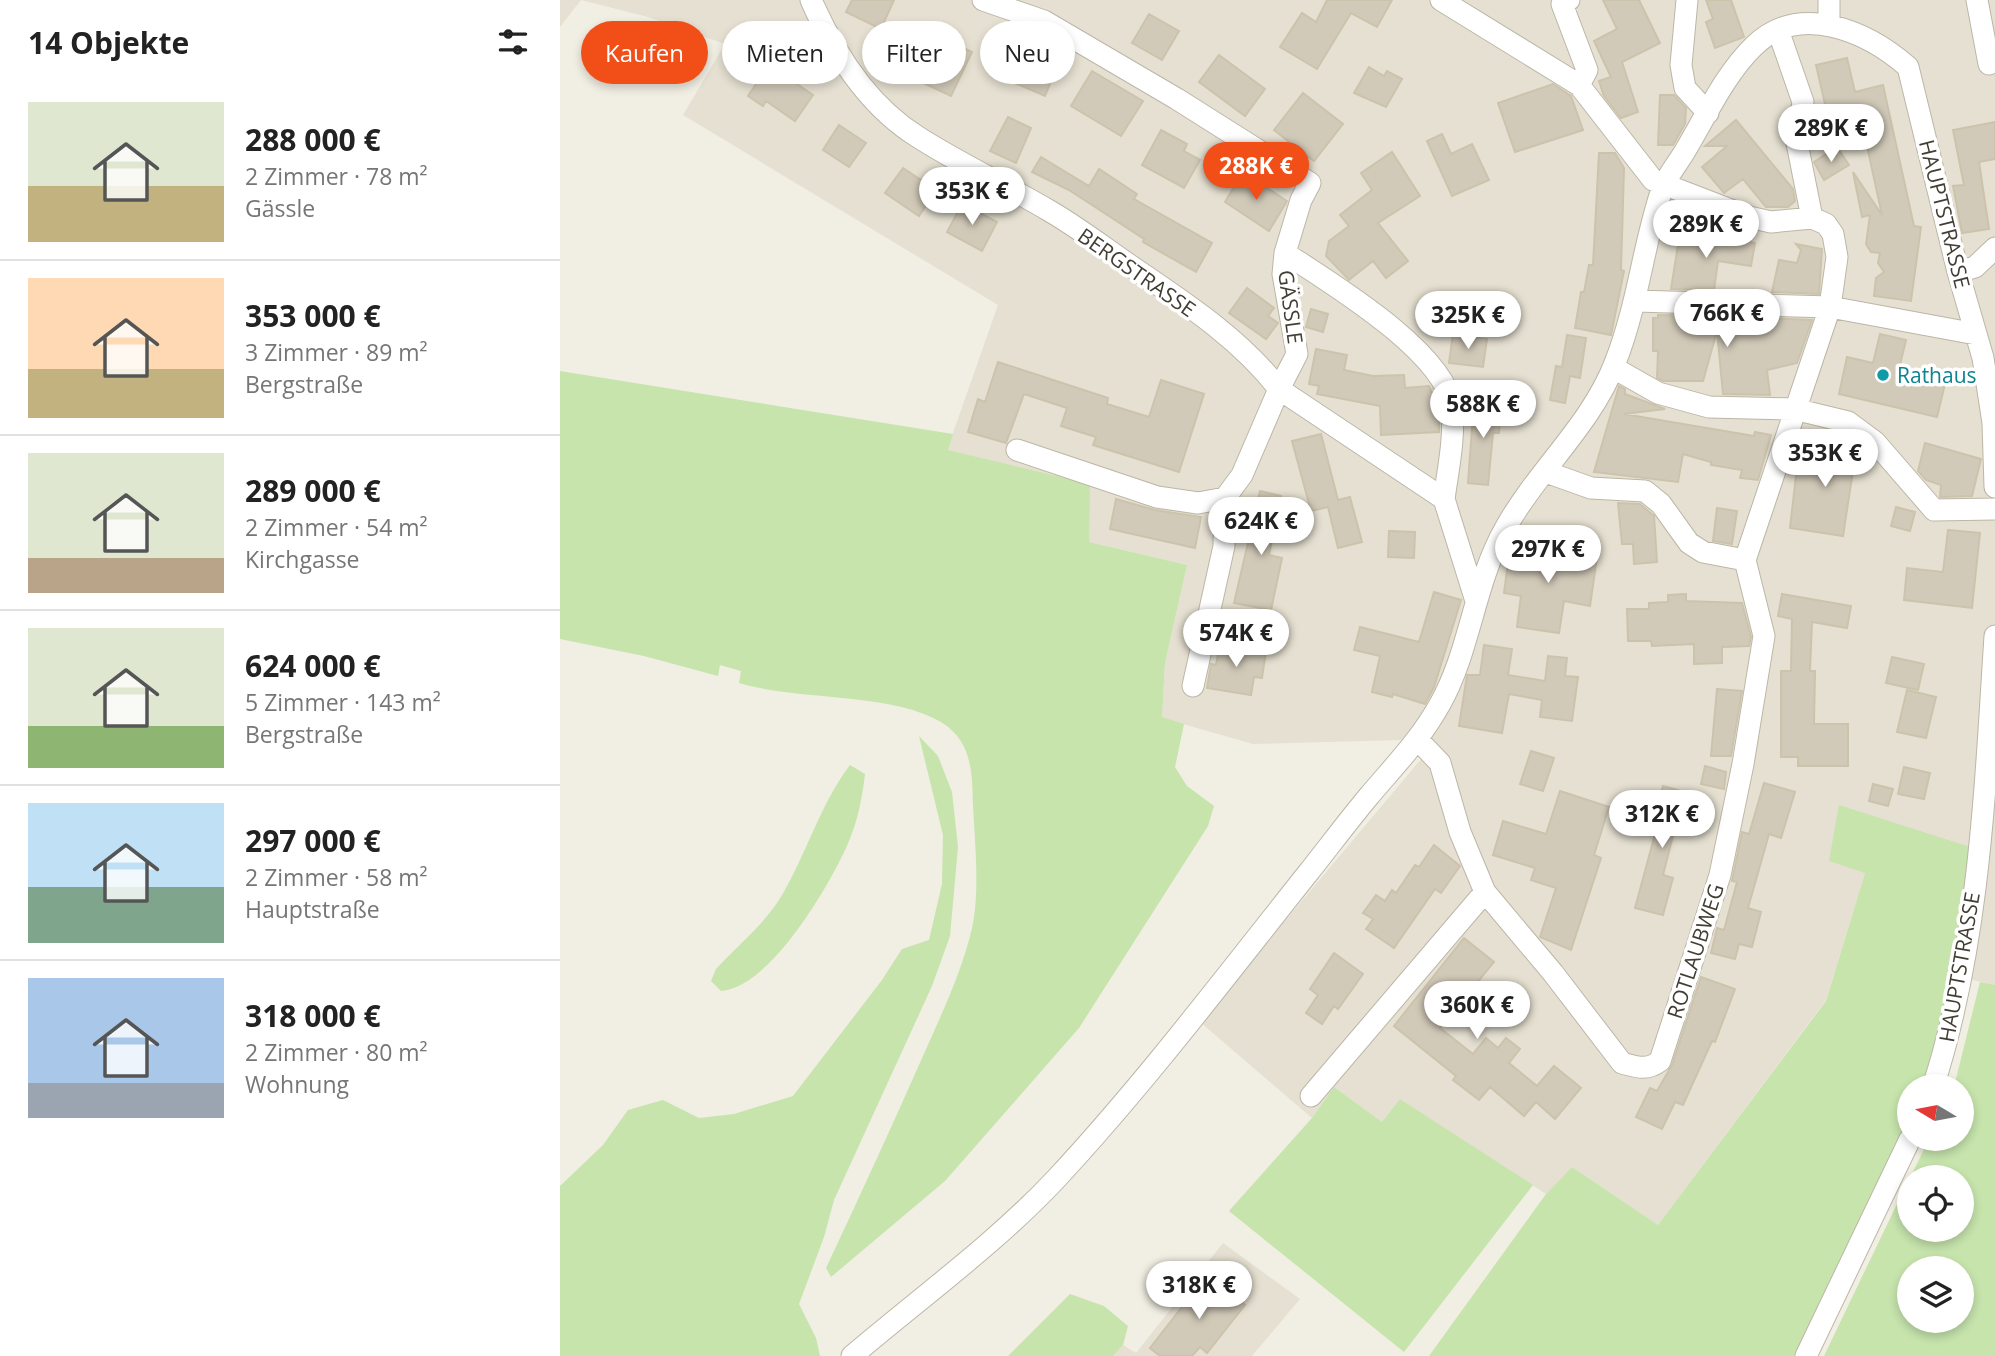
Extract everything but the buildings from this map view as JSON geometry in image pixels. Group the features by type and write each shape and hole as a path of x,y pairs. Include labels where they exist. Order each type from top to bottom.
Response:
{"street":[{"name":"BERGSTRASSE","path":"811,0 822,25 858,83 883,109 916,136 1050,211 1174,295 1254,357 1279,389 1444,499"},
{"name":"GÄSSLE","path":"983,0 1044,21 1177,99 1310,183 1301,200 1285,253 1283,274 1297,354 1279,389"},
{"path":"1441,0 1579,85 1653,180 1663,186 1771,222 1812,218 1826,224 1833,234 1838,257 1830,307 1745,560 1703,552 1689,543 1661,504 1645,492 1591,488 1546,472"},
{"path":"1569,0 1562,4 1587,70 1579,85"},
{"path":"1687,0 1681,65 1685,88 1708,113"},
{"path":"1829,0 1829,24"},
{"path":"1978,0 1989,64"},
{"name":"HAUPTSTRASSE","path":"852,1356 992,1239 1054,1181 1144,1076 1371,794 1419,741 1456,669 1476,601 1507,523 1582,421 1614,368 1637,301 1663,186 1756,43 1778,30 1805,23 1829,24 1884,46 1908,67 1958,272 1976,334 1993,423 1995,487"},
{"path":"1778,30 1803,102 1797,143 1812,218"},
{"path":"1958,272 1975,267 1995,248"},
{"path":"1285,253 1376,313 1432,368 1447,388 1452,407 1444,499 1476,601"},
{"path":"1637,301 1830,307 1976,334"},
{"path":"1614,368 1658,393 1709,407 1794,410 1848,422 1875,442 1934,510 1995,509"},
{"path":"1193,686 1224,546 1224,498 1241,475 1279,389"},
{"path":"1017,450 1157,497 1198,503 1224,498"},
{"name":"ROTLAUBWEG","path":"1419,741 1440,763 1460,832 1485,892 1553,973 1622,1063 1639,1068 1651,1067 1660,1060 1720,875 1743,764 1763,636 1745,560"},
{"name":"HAUPTSTRASSE","path":"1937,1074 1953,1021 1970,935 1995,636"},
{"path":"1311,1096 1485,892"},
{"path":"1806,1356 1904,1152"}],"shaded area":[{"path":"560,0 581,0 560,27"},
{"path":"581,0 1995,0 1995,985 1951,975 1865,873 1826,1000 1658,1225 1572,1167 1546,1194 1400,1099 1382,1122 1334,1087 1312,1118 1200,1022 1422,758 1404,740 1253,744 1162,718 1165,663 1187,565 1089,542 1089,484 947,450 998,305 683,115 701,84 708,84 708,73 722,49 722,84 848,84 848,21 722,21 722,43 708,38 708,21 659,21"},
{"path":"1223,1243 1300,1299 1252,1356 1113,1356 1123,1345 1136,1353"}],"green space":[{"path":"560,371 953,434 948,450 1090,484 1089,542 1187,565 1165,663 1162,717 1184,724 1175,767 1187,786 1214,806 1208,826 1079,1028 945,1181 831,1277 826,1268 944,1009 968,944 976,884 969,759 952,730 920,712 870,701 763,689 739,683 741,671 720,665 718,676 644,656 560,639"},
{"path":"919,736 938,756 952,792 958,847 950,936 932,986 834,1200 824,1237 799,1304 816,1338 820,1356 560,1356 560,1186 603,1145 628,1110 663,1100 699,1118 734,1114 793,1096 882,980 902,949 929,940 942,884 943,835"},
{"path":"850,765 865,774 856,821 837,866 811,910 777,955 759,973 740,985 721,991 711,981 716,969 779,900 821,814"},
{"path":"1839,805 1970,847 1947,999 1927,1074 1897,1074 1897,1145 1797,1356 1429,1356 1546,1194 1572,1167 1658,1225 1826,1001 1865,873 1829,861"},
{"path":"1980,982 1995,985 1995,1356 1824,1356 1897,1204 1897,1242 1974,1242 1974,1165 1916,1165 1923,1152 1974,1152 1974,1074 1957,1074"},
{"path":"1334,1087 1382,1122 1400,1099 1533,1185 1404,1352 1229,1211 1312,1118"},
{"path":"1070,1294 1104,1306 1128,1326 1123,1345 1113,1356 1008,1356"}],"place":[{"name":"Rathaus","path":"1883,375"}]}
